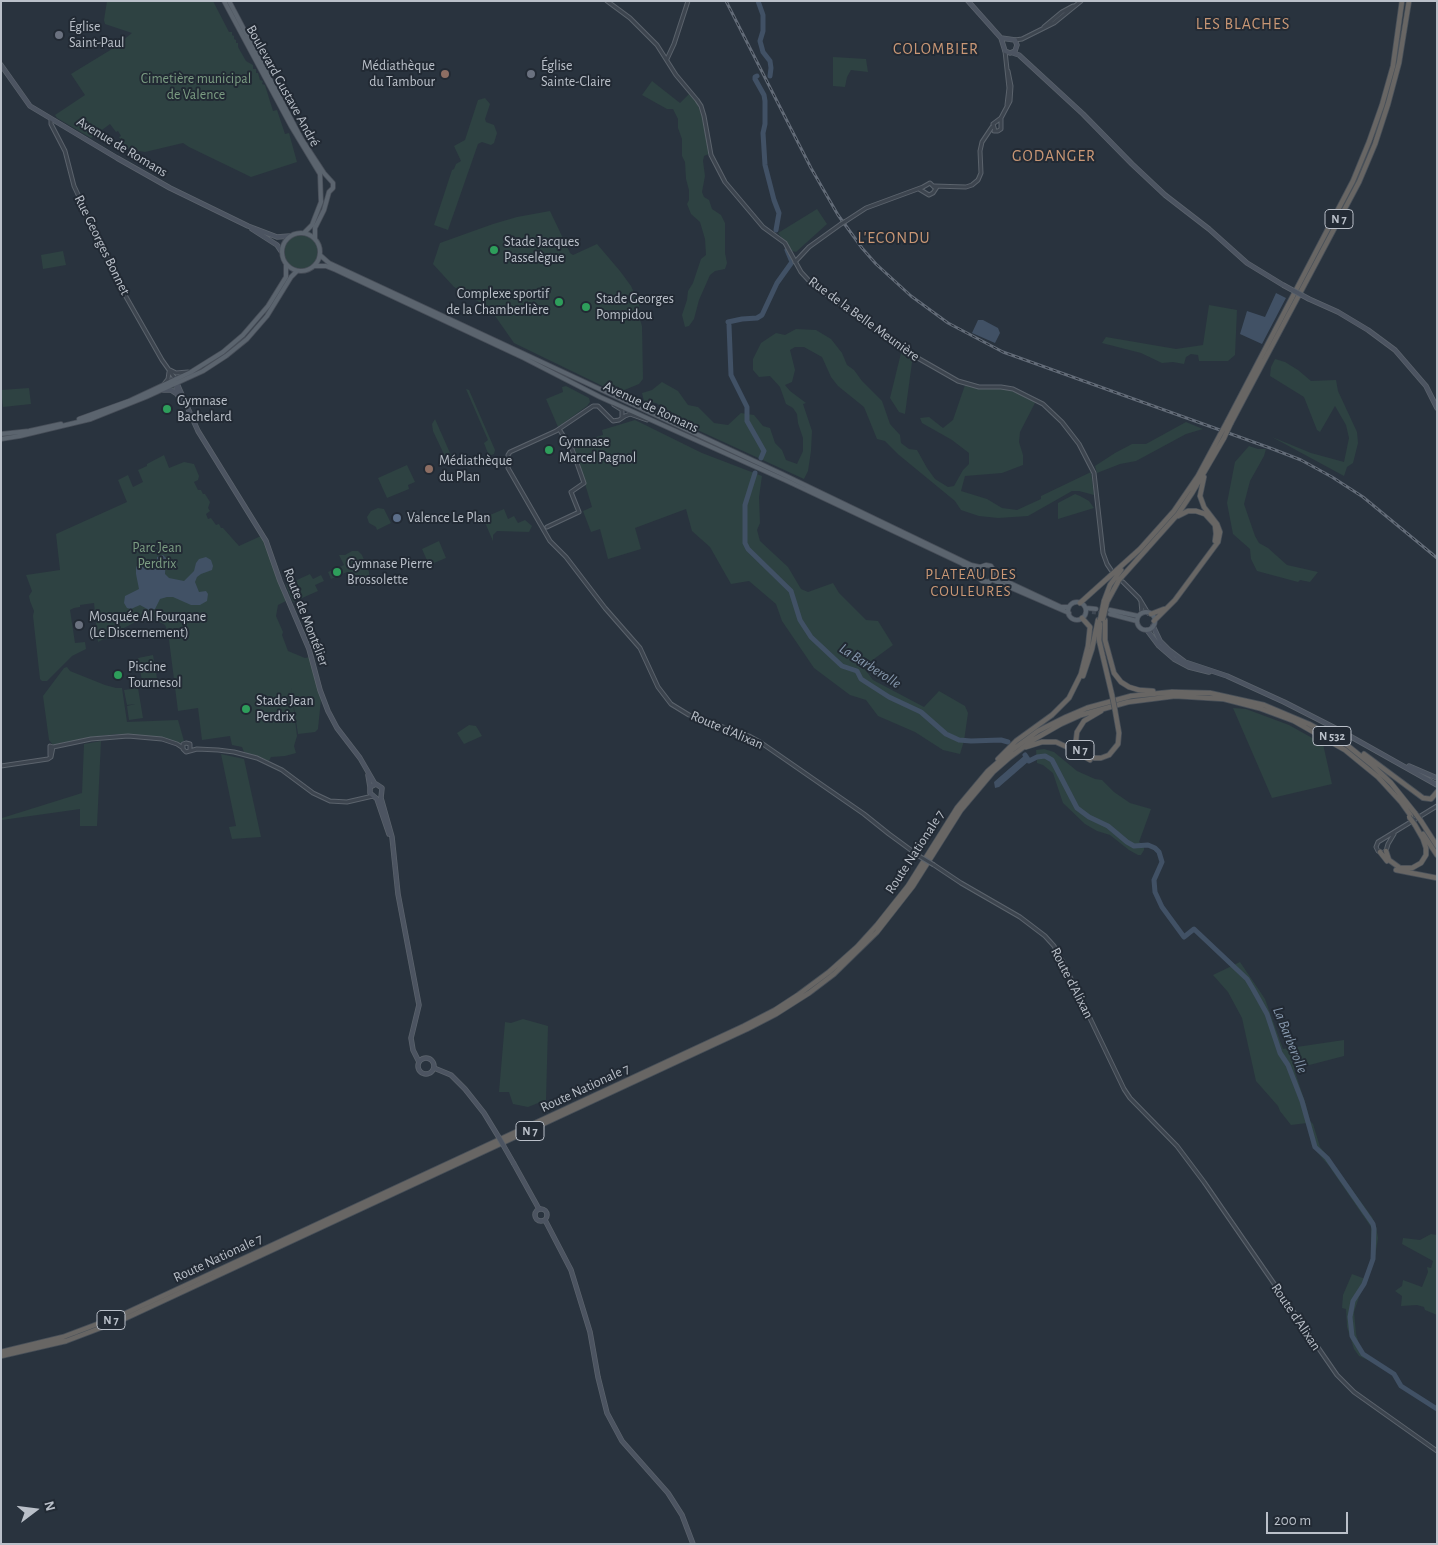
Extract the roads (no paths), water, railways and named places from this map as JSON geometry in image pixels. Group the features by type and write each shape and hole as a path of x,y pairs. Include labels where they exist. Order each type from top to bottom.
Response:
{"highway":[{"name":"N 7","path":"1229,423 1353,181 1369,142 1393,66 1402,1"},
{"name":"N 7","path":"988,771 1002,753 1052,715 1079,685 1101,620 1106,594 1118,573 1158,530 1184,498 1222,436 1359,182 1375,144 1399,64 1409,1"},
{"name":"N 7","path":"1154,623 1213,552 1218,542 1220,532 1217,524 1204,507 1200,496 1202,481 1222,436"},
{"name":"N 7","path":"1104,602 1118,580 1165,530 1192,493 1214,455"},
{"path":"1149,613 1161,611 1170,602 1210,551 1216,537 1212,521 1205,514 1196,511 1188,511 1181,514 1165,530"},
{"path":"1080,603 1135,554"},
{"name":"N 7","path":"1069,698 1081,674 1088,646 1090,627 1082,618"},
{"name":"N 7","path":"1101,620 1106,648 1118,678 1125,685 1140,690 1172,692"},
{"name":"N 7","path":"1101,620 1103,645 1113,694 1116,710 1119,733 1118,744 1109,755 1101,758 1086,755 1080,749 1076,740 1081,723 1096,713 1128,702"},
{"name":"N 532","path":"1029,737 1066,716 1103,703 1141,694 1172,692 1210,693 1256,702 1297,718 1347,745 1386,778 1437,855"},
{"name":"N 532","path":"1018,751 1042,734 1066,722 1091,711 1128,702 1175,696 1201,697 1240,703 1276,714 1313,731 1345,750 1378,777 1412,815"},
{"name":"N 7","path":"1018,751 1040,742 1053,742 1067,746 1090,760 1108,759 1118,751 1122,740 1122,728 1116,710"},
{"name":"Route Nationale 7","path":"1,1352 63,1337 124,1314 766,1015 823,977 872,931 908,886 957,808 988,771 1029,737"},
{"path":"1347,745 1364,754 1423,798 1431,799 1437,792"},
{"name":"Route Nationale 7","path":"1,1356 66,1340 124,1319 738,1034 781,1011 834,974 877,932 910,891 968,800 993,772 1018,751"},
{"path":"1386,851 1389,860 1400,868 1412,868 1421,863 1426,855 1426,848 1418,824"},
{"name":"N 532","path":"1418,824 1437,846"},
{"path":"1380,852 1389,864 1397,870 1437,878"}],"main road":[{"name":"Boulevard Gustave André","path":"224,1 291,126 318,170 322,196 312,225 304,233"},
{"name":"Boulevard Gustave André","path":"229,1 302,138 328,179 332,181 333,188 329,192 324,210 315,228 315,239"},
{"path":"968,1 1005,41 1009,52"},
{"path":"1005,41 1015,40 1019,55"},
{"path":"1009,52 1017,47"},
{"path":"1009,52 1019,55 1083,114 1165,195 1246,262 1283,285 1338,312 1368,330 1395,350 1426,386 1437,408"},
{"name":"Avenue de Romans","path":"1,65 28,103 51,119 170,188 248,226 277,237 290,236"},
{"path":"321,181 328,179"},
{"path":"322,190 329,192"},
{"name":"Avenue de Romans","path":"248,226 276,245 281,251"},
{"path":"1,434 29,431 90,416 129,401 163,384 215,364 242,344 267,316 286,277 286,265 281,251 285,241 296,233 304,233 315,239 320,248 320,255 314,266 306,271 297,271 286,265"},
{"name":"Avenue de Romans","path":"320,255 329,263 884,525"},
{"name":"Avenue de Romans","path":"314,266 326,266 344,274 524,358 655,423 971,565 980,567 984,565 991,566 994,570 994,578"},
{"path":"1,439 91,419 163,390 175,380 223,352 243,335 284,284 297,271"},
{"name":"Route de Montélier","path":"175,380 178,394 196,432 240,499"},
{"name":"Route de Montélier","path":"175,380 196,427 270,549 280,581 310,650 320,690 328,711 358,754 375,784 382,788 380,795 390,829 398,894 419,1004 411,1038 413,1050 419,1062"},
{"path":"163,390 172,390 178,394"},
{"name":"Avenue de Romans","path":"891,528 961,563 978,573 979,578 986,583 994,578"},
{"path":"978,573 980,567"},
{"name":"Avenue de Romans","path":"994,578 1061,607 1069,607"},
{"name":"Avenue de Romans","path":"994,578 1069,614"},
{"path":"1092,612 1086,611 1080,603 1074,603 1069,607 1069,614 1075,620 1082,618 1086,611 1096,609"},
{"path":"1110,612 1139,619 1149,613 1160,641 1180,659 1249,686 1423,773 1437,778"},
{"path":"1139,619 1141,628 1147,630 1158,646 1178,662 1194,669 1221,674"},
{"path":"1147,630 1154,623"},
{"path":"1361,742 1437,785"},
{"name":"Route de Montélier","path":"366,768 370,789 392,846"},
{"path":"370,789 375,784"},
{"path":"374,796 380,795"},
{"path":"424,1058 429,1059 433,1062 434,1068 431,1072 424,1074 418,1068 419,1062 424,1058"},
{"path":"434,1068 451,1075 465,1088 484,1113 539,1209 547,1213 545,1220 572,1270 590,1332 607,1413 622,1441 672,1500 682,1515 693,1544"},
{"path":"539,1209 535,1214 536,1218 539,1221 545,1220"}],"street":[{"name":"Rue de la Belle Meunière","path":"607,1 637,24 657,45 676,75 701,106 711,156 725,182 763,227 786,243 801,272 812,284 902,349 958,381 979,387 1001,387 1038,400 1050,409 1073,434 1092,466 1103,552 1107,564 1112,570"},
{"path":"666,59 674,44 688,1"},
{"path":"1015,40 1022,39 1043,28 1062,12 1081,1"},
{"path":"1017,47 1022,39"},
{"path":"993,129 1000,130 999,123 1010,101 1010,77 1006,60 1009,52"},
{"name":"Rue Georges Bonnet","path":"51,119 51,124 65,151 74,186 108,255 125,295 175,380"},
{"path":"795,262 810,247 866,208 923,188 930,183 935,188 966,187 972,185 978,180 981,173 980,151 982,142 993,129 994,123 999,123"},
{"path":"923,188 924,193 929,195 933,193 935,188"},
{"path":"163,384 168,379 170,371 180,373 191,372"},
{"path":"600,397 620,408 622,417"},
{"path":"547,527 579,512 571,492 584,483 572,449 559,429 594,405 598,406 611,420 617,421 630,414 655,423"},
{"name":"Route d'Alixan","path":"559,429 508,455 508,468 542,528 556,548 566,557 605,608 640,648 662,694 671,704 689,714 749,736 760,742 864,814 919,856 961,883 1020,916 1046,936 1063,962 1124,1089 1130,1098 1172,1141 1199,1175 1337,1375 1354,1392 1437,1451"},
{"path":"1123,582 1142,602 1149,613"},
{"path":"1139,619 1142,602"},
{"path":"1,766 44,760 50,758 52,746 91,738 122,736 155,738 183,746 186,752 197,748 226,750 257,758 282,770 313,793 326,800 343,803 374,796"},
{"path":"183,746 187,743 197,748"},
{"path":"190,750 191,745"},
{"path":"357,800 370,789"},
{"path":"1394,834 1386,851 1380,852 1377,850 1378,842 1394,834 1437,806"},
{"path":"1382,840 1388,844"}],"water":[{"path":"1276,293 1286,298 1262,344 1240,334 1247,311 1265,317"},
{"path":"978,320 983,320 998,328 1000,333 995,343 972,333"},
{"path":"163,555 166,558 165,574 169,578 184,581 194,571 199,559 206,557 211,560 212,570 201,574 195,582 199,592 206,591 208,594 207,601 200,605 191,605 173,597 167,597 160,599 155,609 149,610 140,605 131,609 127,608 124,603 125,596 139,589 136,567 140,563 155,566 157,564 157,557"},
{"path":"1025,755 1029,761 999,787 995,788 994,782"}],"waterway":[{"name":"La Barberolle","path":"758,1 763,15 763,31 760,41 763,52 770,61 770,76"},
{"name":"La Barberolle","path":"757,76 755,79 764,95 765,101 763,133 765,165 779,213 776,230"},
{"name":"La Barberolle","path":"728,322 757,318 762,315 777,283 792,262 787,250"},
{"name":"La Barberolle","path":"729,325 731,375 747,407 747,421 764,451 761,458"},
{"name":"La Barberolle","path":"755,473 745,505 745,543 748,549 791,591 800,620 811,637 842,666 857,671 861,679 889,697 921,712 946,734 959,740 1001,740 1008,742"},
{"name":"La Barberolle","path":"1025,755 1029,761 1045,756 1052,760 1077,808 1089,817 1108,826 1134,846 1148,845 1159,852 1162,862 1154,880 1155,892 1162,907 1184,937 1194,929 1247,979 1267,1014 1280,1053 1288,1065 1302,1101 1315,1147 1327,1158 1373,1224 1373,1259 1364,1284 1353,1301 1350,1317 1352,1336 1363,1354 1394,1374 1401,1386 1437,1409"}],"tunnel":[{"path":"1092,612 1110,614"}],"railway":[{"path":"726,1 811,168 838,215 876,264 911,296 948,323 1003,352 1301,460 1363,497 1437,558"}],"place":[{"name":"Église Saint-Paul","path":"59,35"},
{"name":"Médiathèque du Tambour","path":"445,74"},
{"name":"Église Sainte-Claire","path":"531,74"},
{"name":"Stade Jacques Passelègue","path":"494,250"},
{"name":"Complexe sportif de la Chamberlière","path":"559,302"},
{"name":"Stade Georges Pompidou","path":"586,307"},
{"name":"Gymnase Bachelard","path":"167,409"},
{"name":"Gymnase Marcel Pagnol","path":"549,450"},
{"name":"Médiathèque du Plan","path":"429,469"},
{"name":"Valence Le Plan","path":"397,518"},
{"name":"Gymnase Pierre Brossolette","path":"337,572"},
{"name":"Mosquée Al Fourqane (Le Discernement)","path":"79,625"},
{"name":"Piscine Tournesol","path":"118,675"},
{"name":"Stade Jean Perdrix","path":"246,709"}],"district":[{"name":"LES BLACHES","path":"1243,24"},
{"name":"COLOMBIER","path":"936,49"},
{"name":"GODANGER","path":"1054,156"},
{"name":"L'ECONDU","path":"894,238"},
{"name":"PLATEAU DES COULEURES","path":"971,582"}],"park label":[{"name":"Cimetière municipal de Valence","path":"196,88"},
{"name":"Parc Jean Perdrix","path":"157,556"}]}
